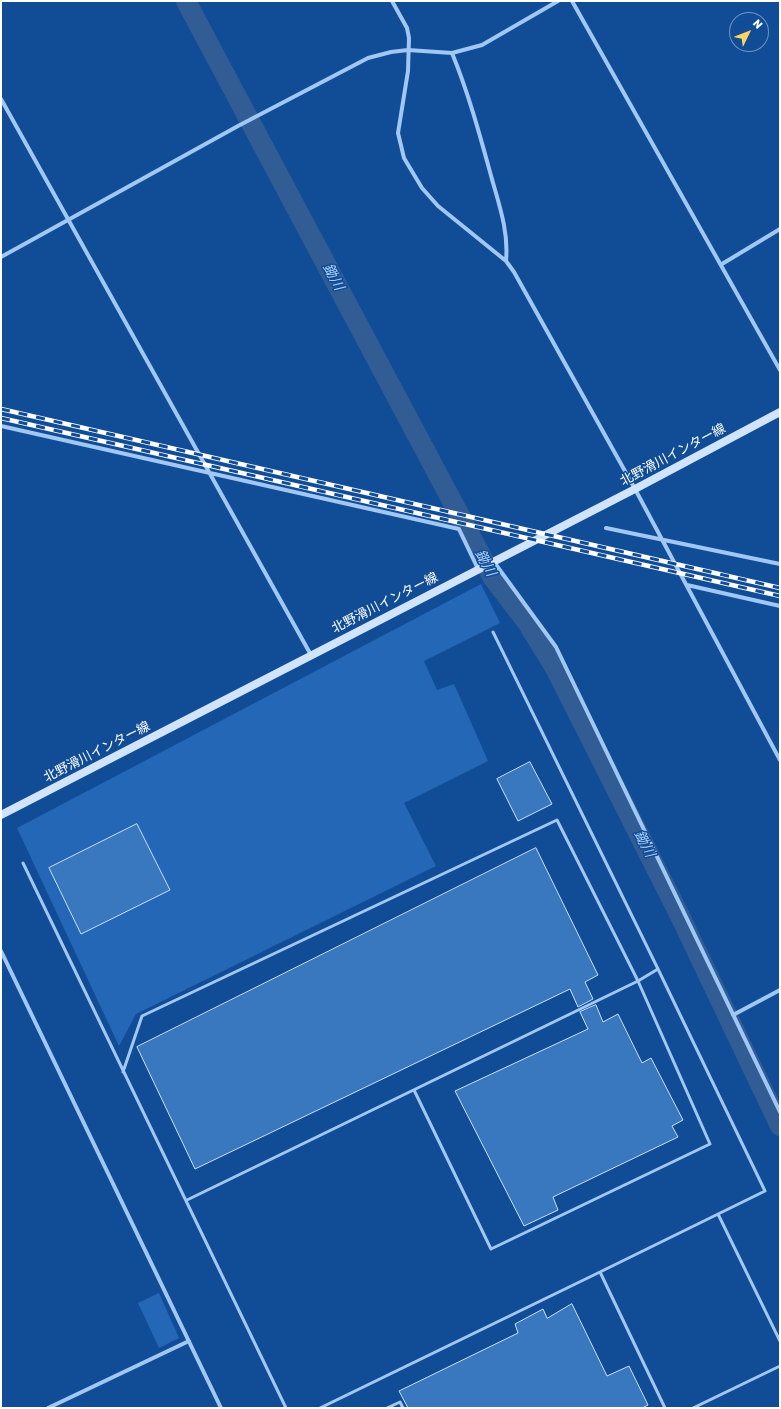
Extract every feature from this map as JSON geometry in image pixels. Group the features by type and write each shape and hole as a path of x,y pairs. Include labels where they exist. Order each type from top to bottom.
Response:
{"main road":[{"name":"北野滑川インター線","path":"1,815 635,489 780,412"}],"street":[{"path":"392,1 407,28 409,38 408,71 398,133 404,158 422,188 438,206 506,261 635,489 780,760"},
{"path":"1,257 238,126 368,58 391,52 408,50 452,53 482,45 558,1"},
{"path":"572,1 722,264 780,370"},
{"path":"452,53 466,86 503,219 508,243 506,261"},
{"path":"1,99 70,220 166,397 311,655"},
{"path":"722,264 780,229"},
{"path":"1,426 459,529 478,569"},
{"path":"606,528 780,564"},
{"path":"494,561 556,647 780,1112"},
{"path":"687,585 780,606"},
{"path":"1,952 220,1408"},
{"path":"733,1015 780,990"},
{"path":"48,1408 189,1341"}],"lane":[{"path":"321,1408 765,1191 493,632"},
{"path":"123,1072 142,1016 557,820 638,981 710,1144 491,1249 414,1090"},
{"path":"23,862 286,1408"},
{"path":"187,1200 638,981 658,969"},
{"path":"718,1214 780,1342"},
{"path":"600,1272 665,1408"},
{"path":"693,1408 780,1366"},
{"path":"386,1408 400,1402 402,1408"}],"shaded area":[{"path":"481,584 500,623 424,661 437,690 454,684 488,761 404,803 436,866 136,1014 119,1046 17,828"},
{"path":"159,1293 179,1338 159,1348 138,1303"}],"building":[{"path":"530,762 552,804 518,821 497,779"},
{"path":"137,824 170,890 81,934 49,868"},
{"path":"536,848 598,975 585,982 593,999 578,1007 570,989 195,1169 137,1047"},
{"path":"596,1005 603,1022 618,1014 642,1063 651,1058 683,1120 672,1126 678,1137 553,1197 558,1210 524,1226 455,1091 588,1029 580,1012"},
{"path":"572,1304 607,1376 629,1366 648,1405 642,1408 408,1408 399,1391 518,1333 515,1324 543,1309 547,1318"}],"waterway":[{"name":"鋤川","path":"186,1 493,578 528,624 555,668 680,916 780,1126"}],"railway":[{"path":"1,409 780,588"},
{"path":"1,418 780,596"}]}
